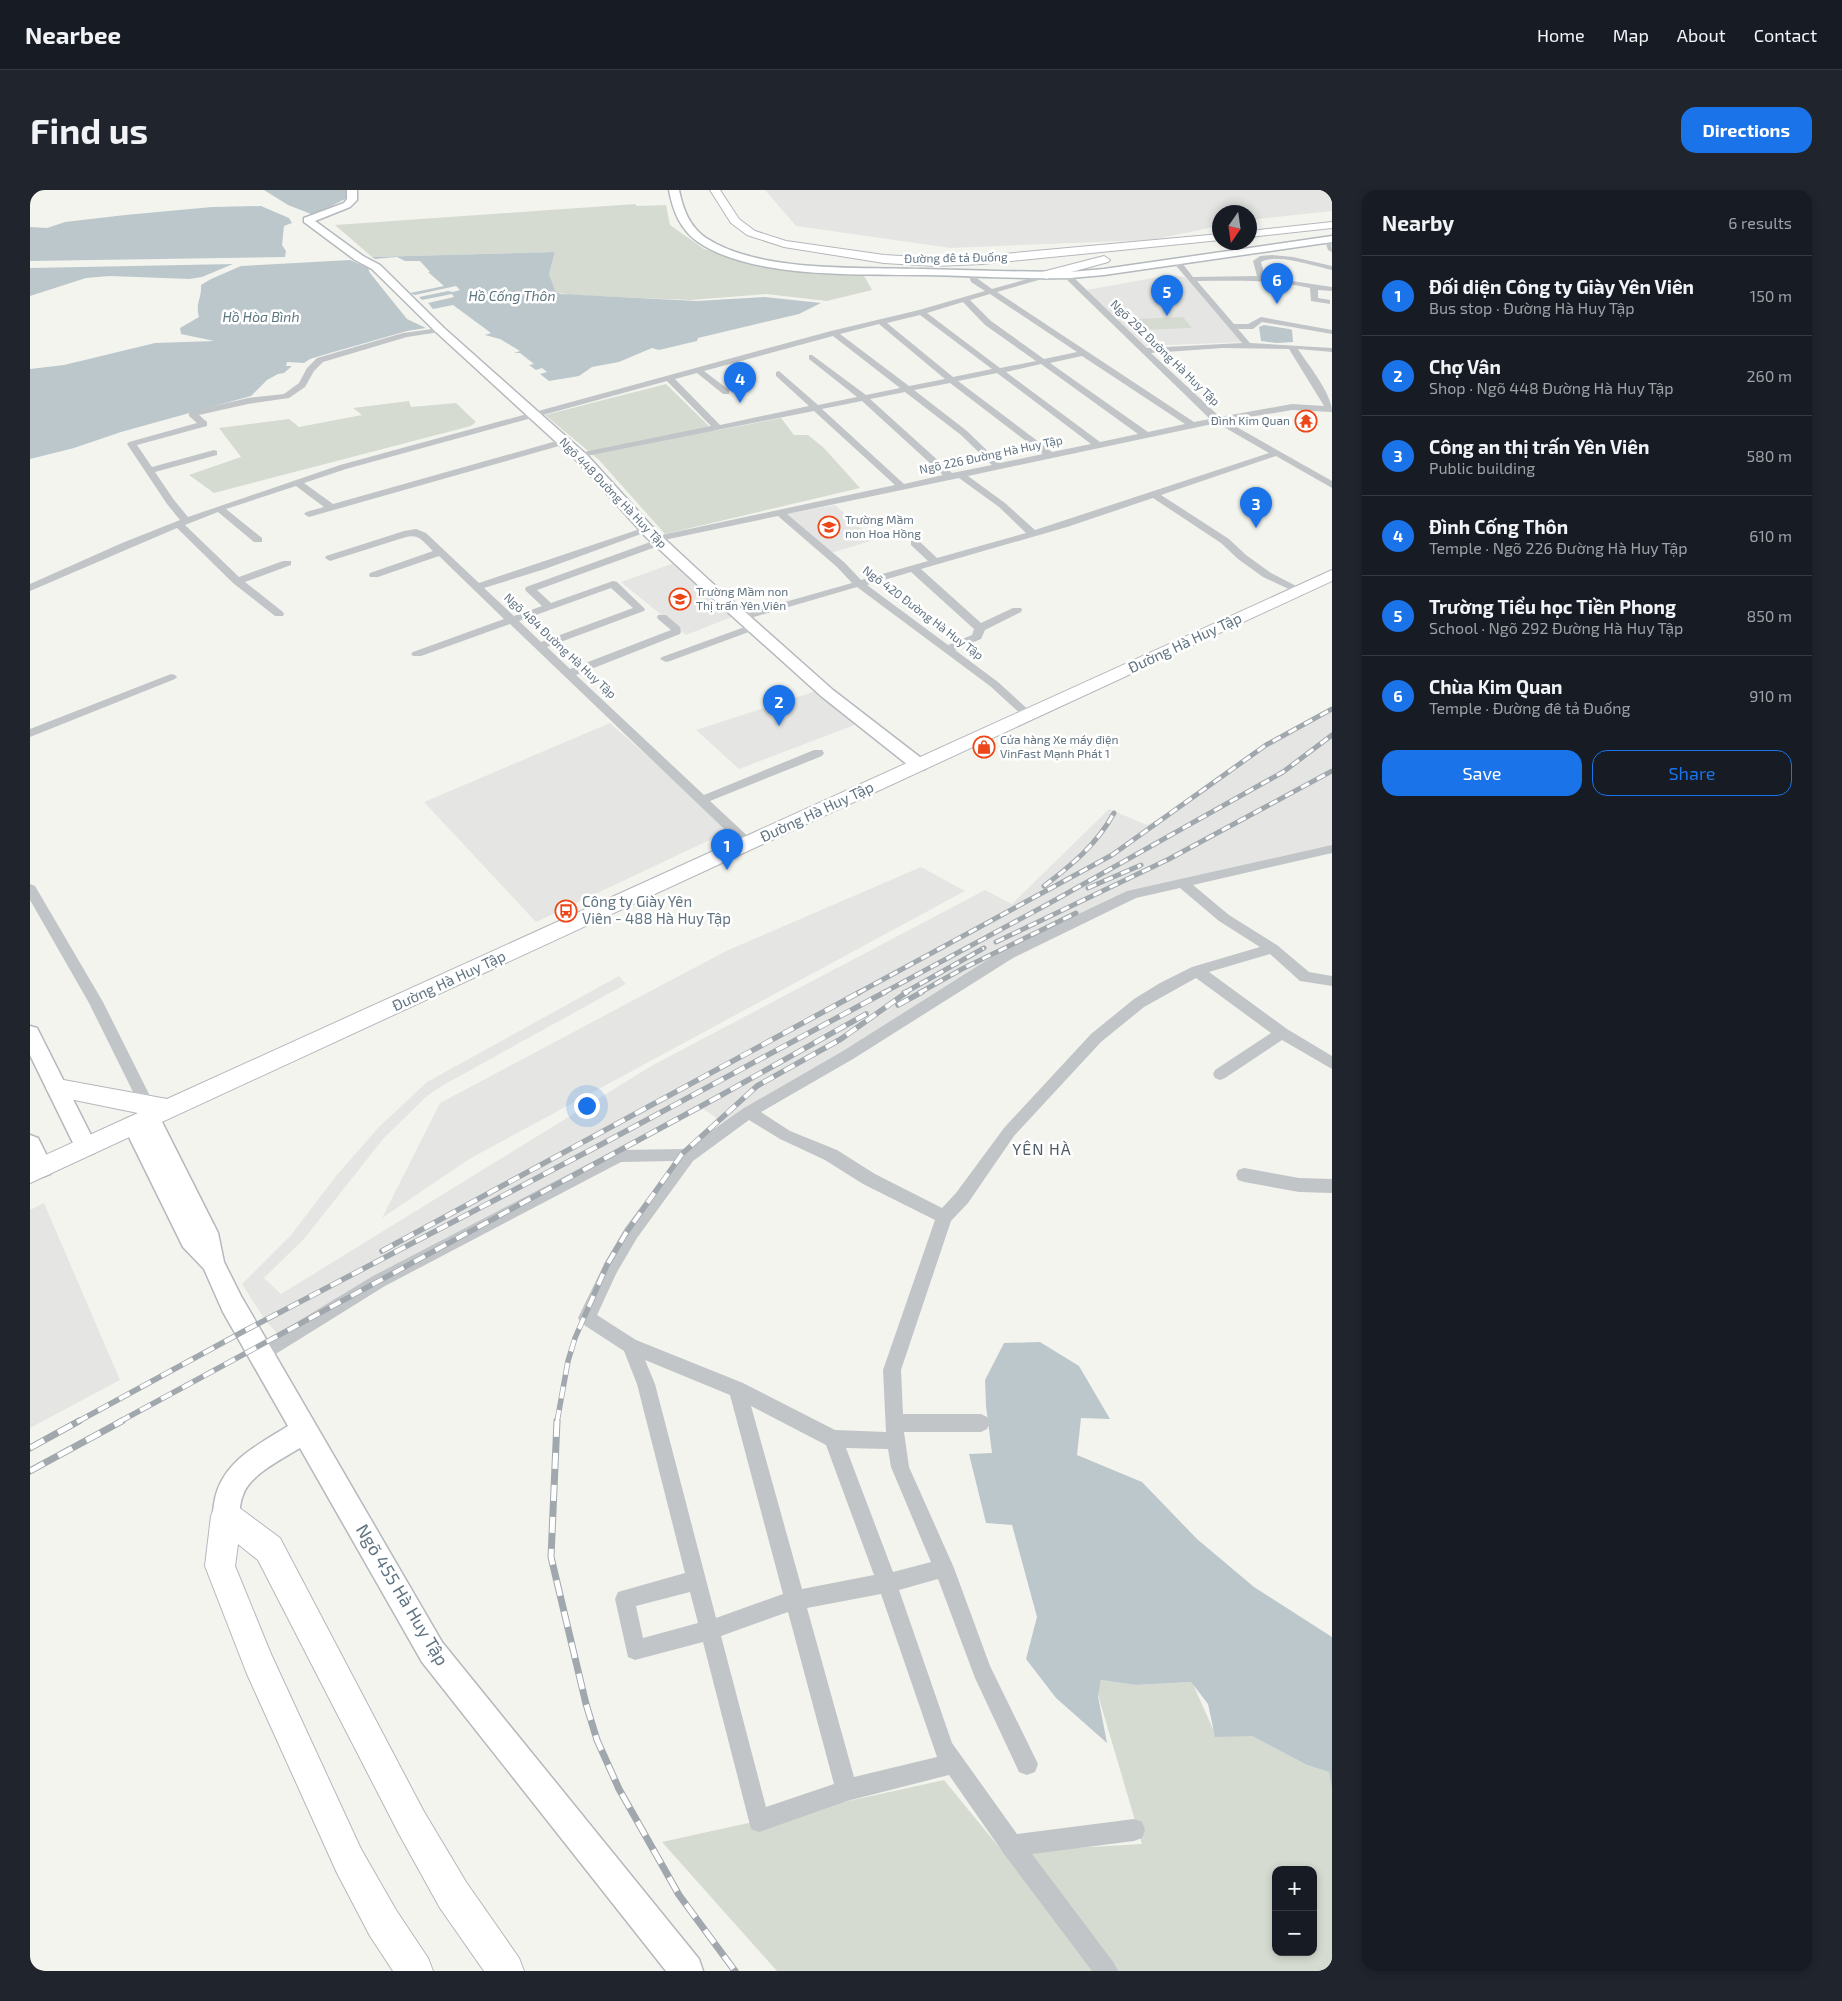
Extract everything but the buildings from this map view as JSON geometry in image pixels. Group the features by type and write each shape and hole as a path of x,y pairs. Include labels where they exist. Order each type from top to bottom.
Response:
{"main road":[{"path":"709,190 717,194"},
{"name":"Đường đê tả Đuống","path":"717,194 735,221 751,233 784,244 884,259 934,262 982,260 1212,238"},
{"path":"1257,233 1332,225"},
{"path":"751,233 785,248 816,258 896,271"},
{"path":"1046,275 1166,243"},
{"name":"Đường Hà Huy Tập","path":"36,1171 149,1114 748,844 1332,575"},
{"path":"58,1088 149,1114"},
{"path":"226,1516 220,1566 258,1663 349,1861 383,1923 415,1971"},
{"path":"226,1516 269,1549 411,1822 453,1895 506,1971"}],"street":[{"name":"Ngõ 448 Đường Hà Huy Tập","path":"352,190 352,200 347,205 308,220 359,258 376,267 440,330 579,456 654,537 827,693 919,765"},
{"path":"674,190 679,212 686,226 705,242 728,252 786,264 896,271 1066,275 1104,272 1330,239 1332,250"},
{"path":"1241,252 1260,258 1287,258 1332,268"},
{"path":"1260,258 1256,263 1262,280"},
{"path":"1176,262 1247,344"},
{"path":"972,273 975,281 1192,425"},
{"path":"30,588 219,508 343,467 834,333 921,312 1046,275"},
{"name":"Ngõ 292 Đường Hà Huy Tập","path":"1066,275 1212,416 1332,484"},
{"path":"1192,279 1262,280 1302,283 1314,287 1332,289"},
{"path":"1314,287 1314,299 1327,302"},
{"path":"964,299 988,323 1146,434"},
{"path":"921,312 1098,445"},
{"path":"1232,326 1250,327 1261,319 1295,337 1332,350"},
{"path":"880,321 951,380 1050,455"},
{"path":"279,614 237,581 182,523 132,444 204,424 192,414 286,396 302,385 310,370 320,360 406,335 440,330"},
{"path":"1146,351 1158,348 1247,344 1332,332"},
{"path":"834,333 964,434 998,466"},
{"path":"1295,337 1317,385 1331,409"},
{"path":"579,456 1085,353"},
{"path":"812,357 864,398 949,476"},
{"path":"698,370 726,392"},
{"path":"779,374 902,487"},
{"path":"669,378 717,427"},
{"name":"Ngõ 226 Đường Hà Huy Tập","path":"654,537 780,513 1218,419 1292,407 1331,409"},
{"path":"309,514 563,442"},
{"path":"150,470 214,453"},
{"path":"743,617 1064,525 1277,453"},
{"path":"960,474 1002,505 1032,533"},
{"path":"297,482 331,507"},
{"path":"1154,495 1225,541 1242,558 1267,575 1299,590"},
{"path":"219,508 258,540"},
{"name":"Ngõ 420 Đường Hà Huy Tập","path":"780,513 841,565 858,583 994,684 1028,715"},
{"name":"Ngõ 484 Đường Hà Huy Tập","path":"330,558 404,534 416,532 422,535 748,844"},
{"path":"477,586 654,537"},
{"path":"548,606 530,589 654,537"},
{"path":"915,543 935,562"},
{"path":"374,575 441,552"},
{"path":"237,581 287,563"},
{"path":"913,568 980,628"},
{"path":"417,654 613,584 640,609 540,646"},
{"path":"948,649 977,637 980,628 1017,610"},
{"path":"569,674 676,632 676,629 662,617"},
{"path":"666,658 753,627"},
{"path":"30,733 172,677"},
{"path":"702,800 818,753"},
{"path":"981,1424 833,1439 737,1390 630,1346 587,1318 611,1267 631,1233 687,1156 749,1112 848,1055 1008,954 1132,894 1332,849"},
{"path":"1183,883 1224,918 1272,948 1305,977 1332,981"},
{"path":"30,889 96,1002 149,1114"},
{"path":"1027,1764 982,1671 944,1568 900,1467 895,1432 892,1370 944,1217 962,1198 1009,1132 1096,1038 1140,1003 1165,987 1197,971 1272,948"},
{"path":"1197,971 1282,1033 1332,1063"},
{"path":"1220,1074 1282,1033"},
{"path":"30,1034 86,1147"},
{"path":"749,1112 785,1135 831,1155 869,1179 944,1217"},
{"name":"Ngõ 455 Hà Huy Tập","path":"149,1114 191,1240 212,1262 232,1304 260,1354 432,1652 687,1971"},
{"path":"30,1144 36,1171"},
{"path":"260,1354 380,1281 619,1156 682,1154 687,1156"},
{"path":"1244,1175 1299,1186 1332,1186"},
{"path":"630,1346 646,1384 759,1821 847,1790 954,1763"},
{"path":"737,1390 847,1790"},
{"path":"226,1516 229,1496 236,1481 249,1467 305,1430"},
{"path":"833,1439 944,1749 1012,1846 1106,1971"},
{"path":"697,1580 625,1599 635,1650 710,1630 795,1600 886,1583 944,1568"},
{"path":"1012,1846 1134,1830"}],"shaded area":[{"path":"765,190 1332,190 1332,211 1257,219 1257,205 1212,205 1212,227 1151,240 950,248 796,226"},
{"path":"635,204 637,206 666,205 670,225 704,249 756,265 863,274 872,290 827,301 766,294 691,300 569,295 556,292 549,274 555,252 372,257 335,225"},
{"path":"1170,275 1185,277 1243,342 1146,346 1086,290"},
{"path":"1183,317 1192,328 1142,330 1134,319"},
{"path":"666,384 714,431 781,418 794,435 808,435 824,448 860,488 665,534 599,460 545,415"},
{"path":"409,401 411,407 456,403 476,422 471,426 214,493 189,475 241,457 219,428 289,419 299,427 362,415 353,408"},
{"name":"Trường Mầm non Hoa Hồng","path":"835,505 874,540 831,553 784,514"},
{"name":"Trường Mầm non Thị trấn Yên Viên","path":"677,562 737,615 686,635 621,582"},
{"path":"819,690 860,723 739,769 696,730"},
{"path":"1332,707 1332,846 1126,896 1021,943 937,992 727,1125 703,1109 543,1194 286,1343 265,1320 242,1284 291,1235 336,1176 379,1127 427,1082 619,976 626,984 427,1096 383,1139 304,1239 264,1278 281,1294 653,1065 985,890 1012,904 1109,809 1147,825 1168,813 1254,751"},
{"path":"610,723 731,830 536,922 424,802"},
{"path":"921,867 965,891 471,1158 382,1218 440,1103 726,951"},
{"path":"44,1203 120,1380 30,1428 30,1210"},
{"path":"1101,1680 1136,1685 1192,1682 1213,1729 1252,1736 1307,1765 1329,1772 1332,1789 1332,1971 777,1971 662,1842 944,1780 1003,1852 1142,1844 1098,1695"}],"water":[{"path":"264,190 348,190 348,195 345,199 322,211 311,214 288,205"},
{"path":"261,206 289,218 292,223 284,226 282,245 286,251 285,257 30,261 30,227 47,228 65,222 212,207"},
{"name":"Hồ Cống Thôn","path":"555,252 549,274 556,292 561,294 697,301 765,297 821,303 799,314 698,338 697,341 659,350 652,348 619,362 592,367 579,376 549,381 540,374 547,372 542,368 536,370 529,365 534,364 520,353 514,353 520,351 500,339 485,335 491,333 453,305 433,309 428,303 454,297 452,294 422,300 419,297 460,290 456,286 415,295 410,293 444,286 428,272 430,272 420,261 405,261 397,257 375,259 372,257"},
{"name":"Hồ Hòa Bình","path":"350,260 368,268 407,319 426,328 407,331 330,353 310,359 304,363 287,362 286,366 292,366 284,373 267,380 251,396 30,459 30,369 64,365 155,343 214,341 181,334 180,328 199,317 198,308 201,285 211,279 241,266"},
{"name":"Hồ Hòa Bình","path":"233,264 202,277 189,279 110,276 86,278 30,296 30,268"},
{"path":"1264,325 1292,330 1293,342 1261,341 1259,327"},
{"path":"1040,1342 1079,1366 1110,1419 1081,1418 1077,1455 1142,1482 1197,1539 1254,1587 1332,1637 1332,1789 1329,1772 1307,1765 1252,1736 1215,1737 1208,1704 1191,1682 1136,1685 1101,1680 1098,1696 1107,1743 1056,1698 1026,1659 1037,1617 1012,1525 986,1523 969,1454 992,1453 985,1380 1004,1343"}],"railway":[{"path":"858,993 1112,855 1266,745 1332,709"},
{"path":"883,993 1048,904 1283,772 1332,735"},
{"path":"996,942 1169,859 1332,771"},
{"path":"1044,886 1092,844 1114,813"},
{"path":"1088,888 1141,865"},
{"path":"919,993 962,969 1076,913"},
{"path":"906,992 904,993 984,948"},
{"path":"382,1251 860,992"},
{"path":"77,1422 246,1330 602,1144 885,992"},
{"path":"557,1422 568,1361 575,1338 607,1265 626,1233 682,1154 757,1086 841,1039 907,992"},
{"path":"898,1005 922,992"},
{"path":"119,1422 716,1098 866,1014"},
{"path":"30,1448 79,1421"},
{"path":"30,1471 122,1421"},
{"path":"557,1421 551,1557 586,1704 597,1740 619,1789 679,1895 735,1971"}],"place":[{"name":"Chùa Kim Quan","path":"1277,304"},
{"name":"Trường Tiểu học Tiền Phong","path":"1167,316"},
{"name":"Đình Cống Thôn","path":"740,403"},
{"name":"Đình Kim Quan","path":"1306,421"},
{"name":"Trường Mầm non Hoa Hồng","path":"829,527"},
{"name":"Công an thị trấn Yên Viên","path":"1256,528"},
{"name":"Trường Mầm non Thị trấn Yên Viên","path":"680,599"},
{"name":"Chợ Vân","path":"779,726"},
{"name":"Cửa hàng Xe máy điện VinFast Mạnh Phát 1","path":"984,747"},
{"name":"Đối diện Công ty Giày Yên Viên","path":"727,870"},
{"name":"Công ty Giày Yên Viên - 488 Hà Huy Tập","path":"566,911"}],"district":[{"name":"YÊN HÀ","path":"1042,1149"}]}
